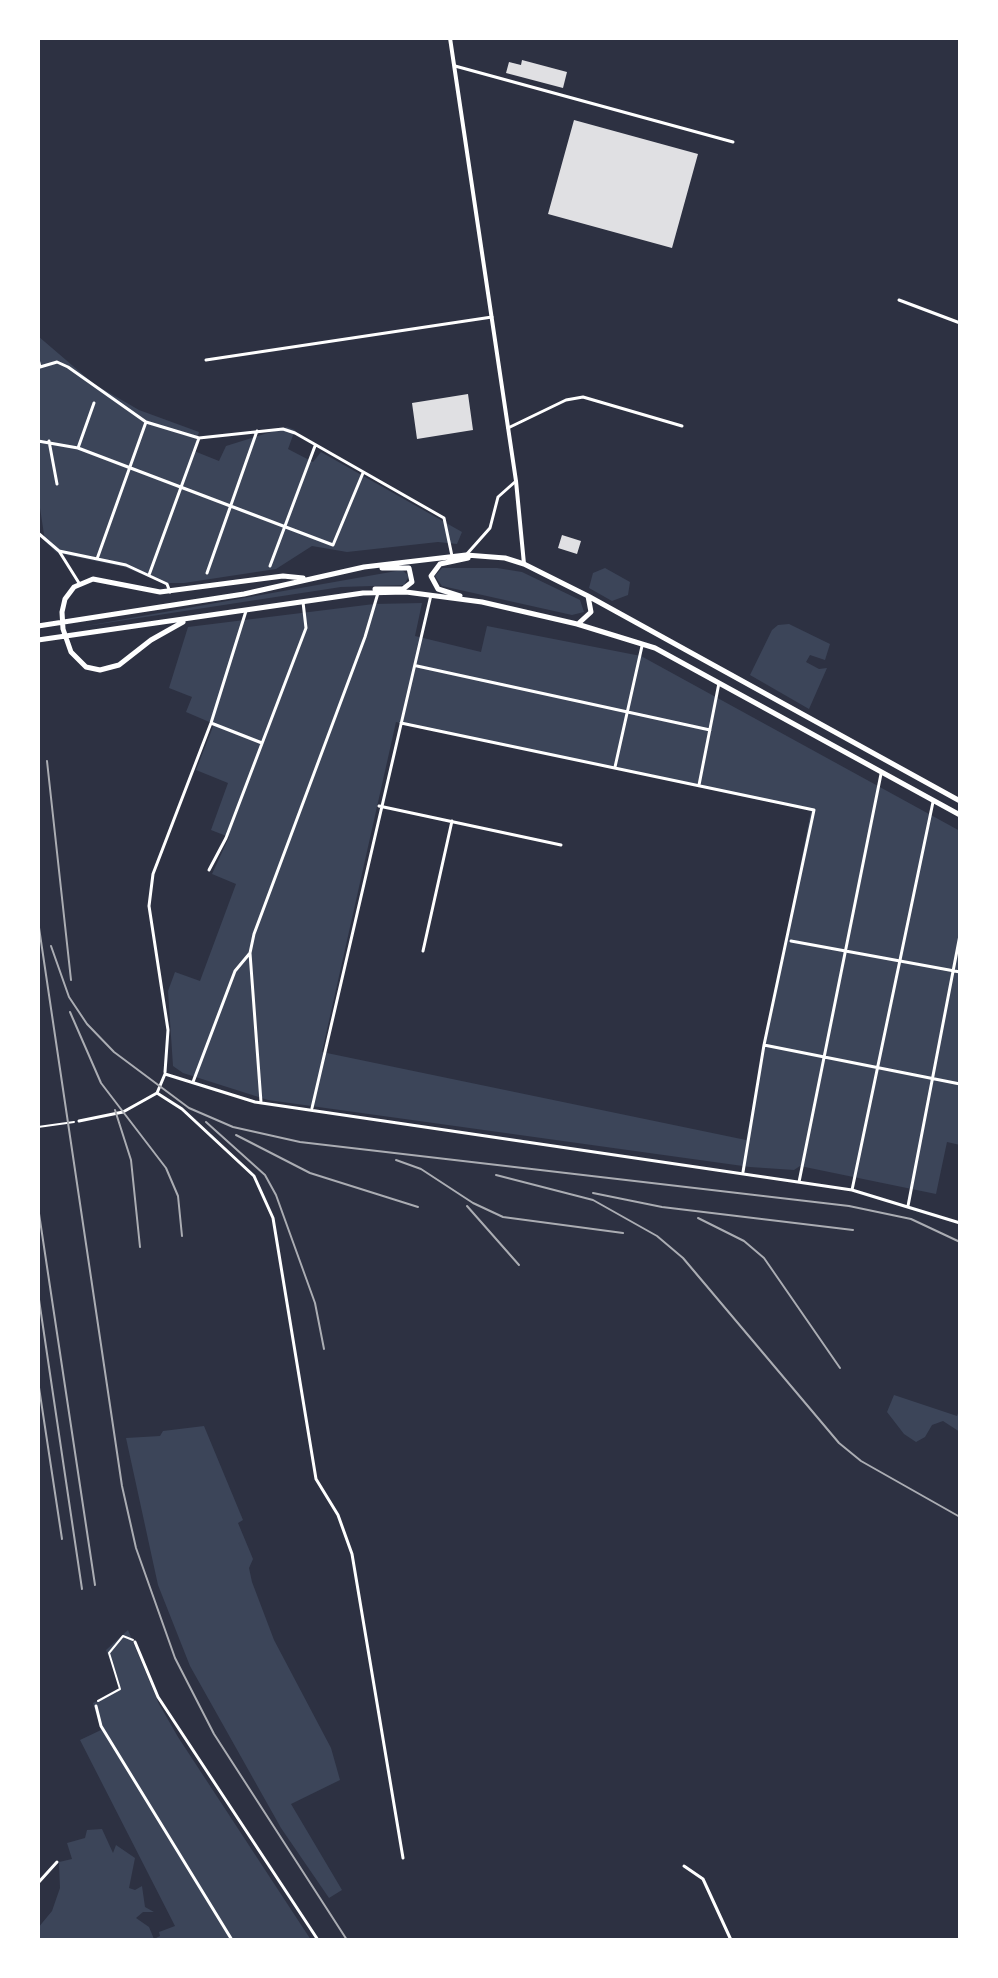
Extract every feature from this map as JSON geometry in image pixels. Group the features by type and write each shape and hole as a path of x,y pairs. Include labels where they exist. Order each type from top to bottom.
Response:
{"highway":[{"path":"38,626 244,594 364,567 466,555 524,564 588,596 960,801"},
{"path":"477,556 440,564 434,569 432,581 438,589 482,602 642,643 720,682 960,815"},
{"path":"38,640 403,589 413,578 405,567 364,567"},
{"path":"189,618 112,669 92,669 75,658 63,629 65,599 79,583 100,579 142,590 170,592 283,576 308,578"},
{"path":"363,593 431,595 482,602"},
{"path":"577,624 591,612 588,596"}],"street":[{"path":"450,38 516,481 524,564"},
{"path":"455,66 733,142"},
{"path":"899,300 960,323"},
{"path":"206,360 492,317"},
{"path":"38,359 39,368 57,362 68,367 146,422 199,438 283,429 444,518 452,556"},
{"path":"508,428 566,400 583,397 682,426"},
{"path":"78,448 94,403"},
{"path":"97,559 146,422"},
{"path":"207,573 257,431"},
{"path":"149,575 199,438"},
{"path":"38,441 78,448 285,524 333,545 363,473"},
{"path":"49,441 57,484"},
{"path":"270,566 315,446"},
{"path":"466,555 490,528 501,493 516,481"},
{"path":"38,533 59,551 79,583"},
{"path":"59,551 126,565 167,584 170,592"},
{"path":"261,1102 250,953 254,934 355,664 378,592"},
{"path":"312,1108 379,806 416,666 431,595"},
{"path":"209,870 226,838 306,628 303,602"},
{"path":"79,1121 123,1112 157,1093 165,1074 168,1030 149,906 153,874 211,723 246,611"},
{"path":"615,767 642,643"},
{"path":"416,666 710,730"},
{"path":"699,785 720,682"},
{"path":"211,723 262,743"},
{"path":"401,723 814,810 789,940 764,1045 743,1172"},
{"path":"799,1182 882,772"},
{"path":"852,1190 933,800"},
{"path":"379,806 561,845"},
{"path":"423,951 452,821"},
{"path":"908,1206 960,935"},
{"path":"789,940 960,972"},
{"path":"193,1082 235,971 250,953"},
{"path":"764,1045 960,1084"},
{"path":"165,1074 261,1102 852,1190 960,1223"},
{"path":"157,1093 182,1109 254,1176 273,1218 316,1479 338,1515 352,1554 403,1858"},
{"path":"135,1642 158,1697 318,1940"},
{"path":"96,1706 105,1733 232,1940"},
{"path":"38,1883 57,1862"},
{"path":"684,1866 703,1879 731,1940"}],"path":[{"path":"38,1127 79,1121"},
{"path":"96,1706 101,1699 120,1689 109,1653 123,1636 135,1642"}],"shaded area":[{"path":"38,336 94,384 139,410 199,432 194,451 219,461 226,446 287,427 295,430 288,449 313,462 321,452 462,532 457,544 438,542 347,552 312,546 276,569 184,583 164,583 124,567 57,553 45,541 38,495"},
{"path":"442,568 497,568 522,572 580,600 584,612 572,615 442,586 435,576"},
{"path":"605,568 630,582 628,595 612,601 589,588 593,573"},
{"path":"402,570 409,576 404,585 341,587 80,627"},
{"path":"422,603 415,636 481,652 487,626 641,656 960,831 960,1145 947,1142 936,1194 800,1166 794,1170 750,1167 268,1100 183,1073 173,1066 168,991 175,972 200,981 236,884 212,874 229,837 211,830 228,783 196,770 214,724 186,712 192,697 169,688 188,627 374,604","holes":["396,722 811,811 746,1140 322,1052"]},
{"path":"789,624 830,644 825,660 810,655 806,662 819,669 827,668 809,709 750,675 772,630 778,625"},
{"path":"894,1395 957,1416 960,1408 960,1432 943,1421 932,1425 925,1437 916,1442 904,1434 887,1412"},
{"path":"204,1426 243,1520 238,1523 253,1559 249,1568 252,1582 274,1640 331,1748 340,1780 291,1804 342,1890 329,1898 281,1828 190,1666 158,1585 126,1438 160,1436 163,1431"},
{"path":"128,1630 159,1704 178,1737 311,1940 38,1940 38,1928 52,1911 60,1888 59,1862 72,1859 67,1843 85,1838 87,1830 102,1829 113,1853 116,1845 135,1858 129,1888 135,1890 142,1886 145,1907 154,1912 143,1912 136,1918 149,1927 154,1939 160,1936 159,1932 175,1926 80,1740 101,1730 93,1703 121,1689 106,1650"}],"building":[{"path":"522,60 567,72 563,88 506,73 509,62 521,65"},
{"path":"574,120 698,154 672,248 548,214"},
{"path":"468,394 473,430 417,439 412,403"},
{"path":"562,535 581,541 577,554 558,548"}],"railway":[{"path":"47,761 71,980"},
{"path":"38,921 122,1486 136,1548 175,1658 214,1734 347,1940"},
{"path":"51,946 69,997 87,1024 114,1052 189,1108 233,1127 300,1142 849,1206 911,1219 960,1242"},
{"path":"70,1012 101,1083 166,1168 178,1196 182,1236"},
{"path":"115,1110 131,1160 140,1247"},
{"path":"206,1122 265,1175 276,1195 315,1303 324,1349"},
{"path":"236,1135 310,1173 418,1207"},
{"path":"396,1160 421,1169 473,1203 503,1217 623,1233"},
{"path":"496,1175 593,1200 657,1236 683,1258 839,1443 861,1461 960,1517"},
{"path":"593,1193 662,1207 853,1230"},
{"path":"467,1206 519,1265"},
{"path":"38,1207 95,1585"},
{"path":"698,1218 744,1241 764,1258 840,1368"},
{"path":"38,1293 82,1589"},
{"path":"38,1381 62,1539"}]}
